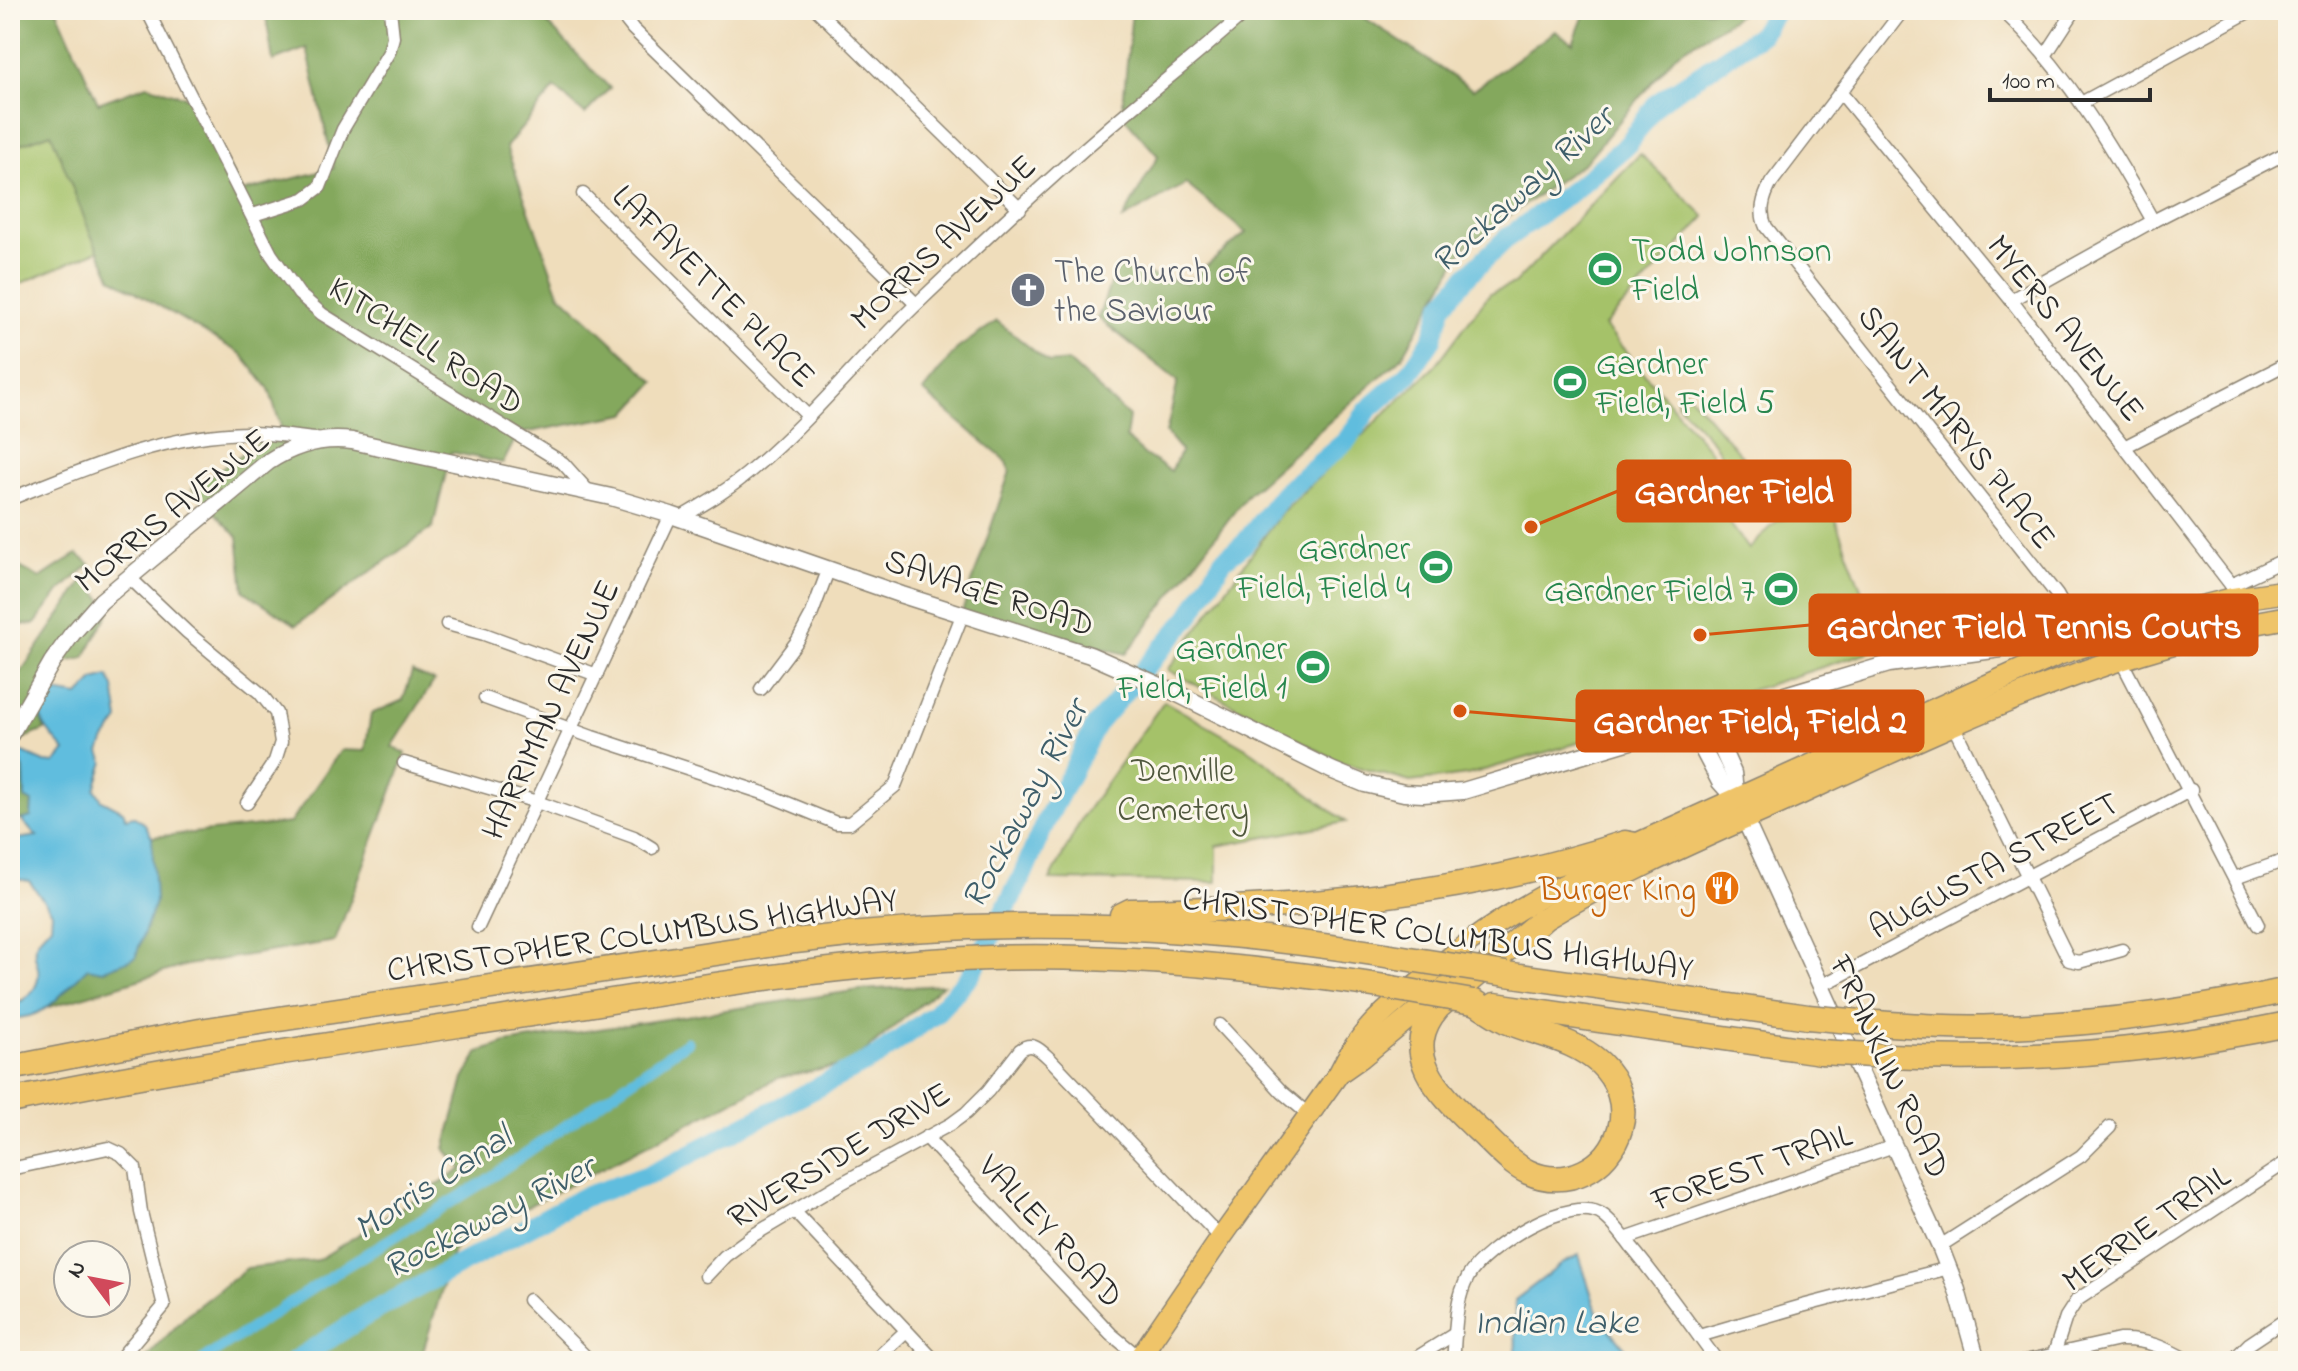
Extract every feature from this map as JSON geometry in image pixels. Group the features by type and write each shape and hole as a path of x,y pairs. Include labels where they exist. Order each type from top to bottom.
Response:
{"highway":[{"path":"2255,596 2288,581"},
{"path":"1474,1002 1506,1021 1572,1045 1599,1063 1614,1081 1622,1101 1622,1125 1609,1152 1588,1171 1567,1178 1552,1178 1522,1169 1445,1098 1430,1078 1422,1054 1423,1034 1438,1007 1541,921 1741,810 1989,683 2075,647 2226,593 2255,596 2288,591"},
{"path":"1102,925 1130,911 1277,907 1348,902 1443,889 1538,869 1625,843 1636,845 1741,810 2036,687 2179,640 2288,617"},
{"name":"CHRISTOPHER COLUMBUS HIGHWAY","path":"10,1068 200,1031 780,943 950,927 1102,925 1258,936 1808,1017 1956,1027 2033,1026 2168,1012 2288,990"},
{"name":"CHRISTOPHER COLUMBUS HIGHWAY","path":"10,1101 326,1045 744,982 908,962 1003,958 1164,961 1241,967 1821,1052 1888,1056 1995,1059 2058,1056 2180,1043 2288,1024"}],"main road":[{"path":"1138,1359 1339,1073 1352,1047 1388,1007 1466,944 1523,907 1627,853 1636,845"},
{"path":"1339,1073 1493,949 1541,921"}],"street":[{"name":"KITCHELL ROAD","path":"147,10 288,281 312,306 563,463 589,492"},
{"path":"253,215 304,199 320,187 343,129 389,52 393,37 390,10"},
{"path":"618,10 633,29 916,304"},
{"path":"817,10 1020,209"},
{"name":"MORRIS AVENUE","path":"675,516 753,469 916,304 1109,128 1178,73 1248,10"},
{"path":"1841,93 1903,10"},
{"path":"2002,10 2045,56 2081,103 2153,221"},
{"path":"2045,56 2075,10"},
{"path":"2081,103 2252,10"},
{"name":"SAINT MARYS PLACE","path":"1841,93 1771,183 1762,206 1762,219 2057,595 2067,613 2075,647"},
{"name":"MYERS AVENUE","path":"1841,93 2126,446 2226,593"},
{"path":"2011,300 2153,221 2288,152"},
{"name":"LAFAYETTE PLACE","path":"583,194 808,416"},
{"path":"2126,446 2288,363"},
{"path":"10,499 133,451 164,443 251,433 328,440"},
{"name":"MORRIS AVENUE","path":"10,735 52,662 101,601 268,462 299,445 328,440 352,441 619,499"},
{"name":"SAVAGE ROAD","path":"619,499 1090,655 1174,692 1331,770 1365,784 1404,793 1463,791 1894,663 2038,644 2075,647"},
{"name":"HARRIMAN AVENUE","path":"478,927 675,516"},
{"path":"2226,593 2288,558"},
{"path":"761,689 798,640 811,616 829,568"},
{"path":"129,577 187,632 260,693 276,713 281,742 275,761 247,803"},
{"path":"485,698 763,793 836,823 850,823 895,786 963,613"},
{"path":"447,624 484,634 597,675"},
{"path":"2120,658 2191,790 2258,925"},
{"path":"1666,731 1687,735 1699,742 1708,718"},
{"name":"FRANKLIN ROAD","path":"1708,718 1733,773 1741,810 1940,1246 1977,1361"},
{"path":"1952,723 2069,960 2079,962 2122,950"},
{"name":"FRANKLIN ROAD","path":"1699,742 1720,782 1741,810"},
{"path":"404,763 537,802 634,837 652,848"},
{"name":"AUGUSTA STREET","path":"1821,986 2191,790"},
{"path":"2235,878 2280,862 2288,867"},
{"path":"1220,1025 1282,1092 1308,1114"},
{"name":"RIVERSIDE DRIVE","path":"706,1276 734,1249 794,1211 966,1113 1020,1050 1029,1045 1035,1046 1051,1060 1221,1238"},
{"path":"1940,1246 2081,1156 2110,1127"},
{"name":"VALLEY ROAD","path":"926,1137 1138,1359"},
{"name":"FOREST TRAIL","path":"1625,1239 1894,1146"},
{"path":"10,1169 108,1148 121,1154 135,1168 141,1212 164,1306 119,1360"},
{"name":"MERRIE TRAIL","path":"2054,1354 2066,1317 2077,1300 2288,1161"},
{"path":"1453,1361 1459,1300 1476,1265 1499,1245 1547,1219 1575,1209 1603,1215 1625,1239 1717,1361"},
{"path":"794,1211 935,1361"},
{"path":"1699,1336 1949,1268"},
{"path":"529,1300 590,1361"},
{"path":"2232,1361 2249,1344 2288,1318"},
{"path":"874,1361 906,1331"},
{"path":"1411,1361 1456,1333"},
{"path":"2025,1361 2133,1339 2162,1346 2189,1361"}],"green space":[{"path":"10,10 57,10 98,103 147,85 190,98 242,192 334,168 307,48 273,61 265,10 539,10 541,17 610,88 585,114 555,88 506,147 559,293 655,382 626,414 518,434 503,463 451,452 433,527 296,625 244,591 238,537 192,489 281,427 269,389 241,354 112,278 91,235 51,133 10,148"},
{"path":"1132,10 1353,10 1473,90 1555,31 1573,43 1586,10 1747,10 1676,54 1586,161 1464,248 1402,357 1247,495 1126,654 962,612 1010,471 1007,462 923,391 957,349 997,321 1049,363 1068,361 1129,417 1126,438 1145,455 1171,471 1181,451 1166,433 1178,381 1098,318 1116,268 1186,283 1246,233 1186,184 1123,219 1158,156 1122,115"},
{"path":"51,133 104,248 10,288 10,148"},
{"path":"1640,154 1705,217 1604,326 1708,448 1727,475 1723,483 1733,498 1720,510 1749,549 1777,521 1829,503 1874,624 1875,650 1675,715 1467,775 1410,782 1340,762 1168,670 1281,513 1435,366 1490,293 1514,284"},
{"path":"1681,389 1742,456 1741,464 1734,470 1677,403"},
{"path":"77,554 90,564 59,592 35,624 10,626 10,562 40,578"},
{"path":"86,577 110,611 84,658 50,665 37,708 45,730 10,744 10,688"},
{"path":"412,672 434,681 392,747 406,753 335,941 187,965 10,1019 10,1006 43,990 133,839 290,823 341,750 365,751 371,714 403,700"},
{"name":"Denville Cemetery","path":"1164,701 1253,752 1346,822 1217,846 1217,882 1050,880 1083,816"},
{"path":"10,757 21,762 24,769 25,798 32,802 31,818 10,821"},
{"path":"943,985 850,1064 778,1078 456,1243 420,1361 143,1361 190,1312 247,1268 318,1260 462,1169 445,1149 464,1079 479,1052 506,1043 860,990"}],"water":[{"path":"108,676 114,687 119,720 100,752 104,762 95,789 102,800 123,811 126,818 133,816 145,824 152,837 155,902 135,958 102,971 88,968 45,1009 10,1018 10,1010 32,992 38,979 34,951 41,936 51,926 52,912 29,881 10,878 10,840 37,836 21,820 31,817 32,802 25,798 24,769 21,762 10,757 10,747 44,762 55,763 65,751 43,723 39,709 41,690 79,696 94,680"},
{"name":"Indian Lake","path":"1579,1255 1598,1315 1636,1361 1516,1361 1515,1300 1562,1264"}],"waterway":[{"name":"Rockaway River","path":"294,1361 365,1316 584,1197 652,1174 876,1057 935,1014 970,976 1096,725 1190,616 1223,560 1244,544 1283,494 1346,441 1368,410 1408,375 1432,339 1443,305 1468,275 1508,237 1574,190 1628,144 1657,103 1761,34 1776,10"},
{"name":"Morris Canal","path":"201,1361 348,1265 484,1182 687,1042"}],"place":[{"name":"Todd Johnson Field","path":"1605,269"},
{"name":"The Church of the Saviour","path":"1028,290"},
{"name":"Gardner Field, Field 5","path":"1570,382"},
{"name":"Gardner Field","path":"1531,527"},
{"name":"Gardner Field, Field 4","path":"1436,567"},
{"name":"Gardner Field 7","path":"1781,589"},
{"name":"Gardner Field Tennis Courts","path":"1700,635"},
{"name":"Gardner Field, Field 1","path":"1313,667"},
{"name":"Gardner Field, Field 2","path":"1460,711"},
{"name":"Burger King","path":"1722,888"}]}
